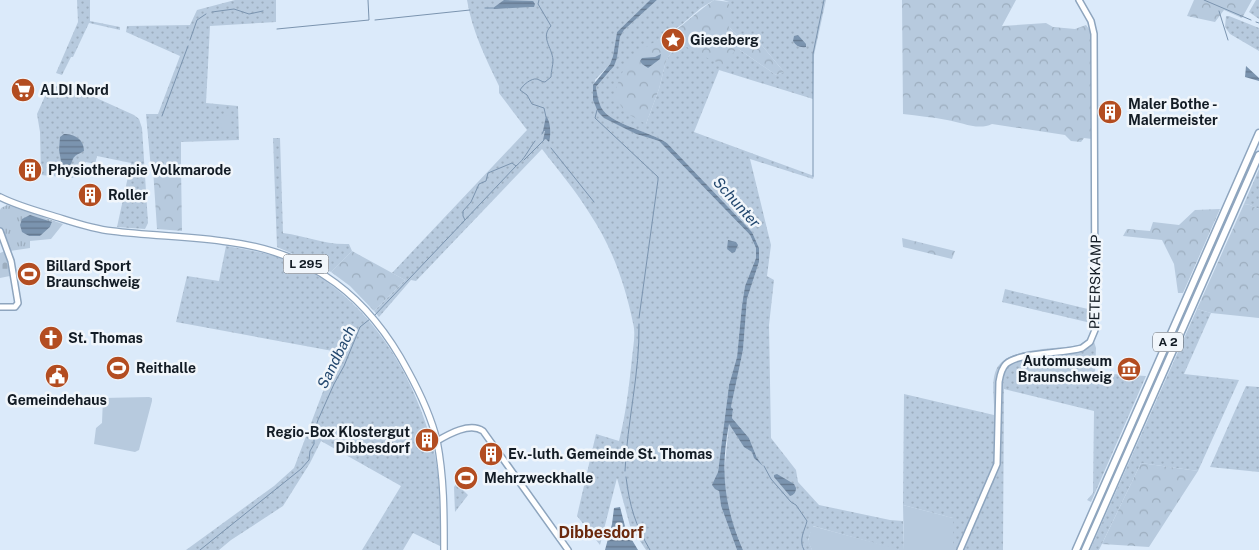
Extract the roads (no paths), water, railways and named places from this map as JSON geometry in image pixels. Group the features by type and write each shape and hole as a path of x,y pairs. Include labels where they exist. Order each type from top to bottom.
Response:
{"highway":[{"name":"A 2","path":"1076,550 1259,133"},
{"name":"A 2","path":"1085,550 1259,155"}],"main road":[{"name":"L 295","path":"0,197 17,205 99,229 229,242 280,253 300,261 326,276 354,297 376,321 401,358 425,404 437,441 442,479 444,550"}],"street":[{"name":"PETERSKAMP","path":"960,550 997,464 999,382 1004,366 1017,358 1082,348 1090,342 1095,330 1094,34 1091,21 1078,0"},
{"path":"0,231 11,261 18,303 16,306 0,307"},
{"path":"437,441 472,427 483,430 568,550"}],"waterway":[{"path":"277,29 369,20 368,0"},
{"name":"Sandbach","path":"539,0 538,4 551,26 547,34 553,60 551,77 545,82 537,79 532,80 520,90 527,95 532,104 544,108 546,117"},
{"path":"813,176 813,54 824,0"},
{"path":"1204,0 1251,20"},
{"path":"485,8 493,8"},
{"path":"212,12 234,9 249,14 263,11"},
{"path":"375,20 470,10"},
{"path":"1219,11 1228,40"},
{"path":"190,40 197,20 206,14"},
{"path":"162,116 188,46"},
{"path":"597,110 595,118 658,177 639,318"},
{"name":"Sandbach","path":"542,134 544,130"},
{"path":"524,160 544,140"},
{"name":"Sandbach","path":"373,317 465,220 463,211 471,202 479,184 486,181 488,173 512,163 516,166 535,141"},
{"path":"551,148 594,202"},
{"path":"465,220 516,166"},
{"name":"Sandbach","path":"200,550 301,469 309,460 318,420 360,327 370,319"},
{"path":"625,471 638,361 639,324"},
{"path":"764,466 771,479 791,502 796,505 807,521 802,539 804,550"},
{"path":"626,477 634,515 640,532 650,550"}],"place":[{"name":"Gieseberg","path":"673,40"},
{"name":"ALDI Nord","path":"23,90"},
{"name":"Maler Bothe - Malermeister","path":"1110,112"},
{"name":"Physiotherapie Volkmarode","path":"30,170"},
{"name":"Roller","path":"90,195"},
{"name":"Billard Sport Braunschweig","path":"29,274"},
{"name":"St. Thomas","path":"51,338"},
{"name":"Reithalle","path":"118,368"},
{"name":"Automuseum Braunschweig","path":"1129,369"},
{"name":"Gemeindehaus","path":"57,376"},
{"name":"Regio-Box Klostergut Dibbesdorf","path":"427,440"},
{"name":"Ev.-luth. Gemeinde St. Thomas","path":"491,454"},
{"name":"Mehrzweckhalle","path":"466,478"}],"district":[{"name":"Dibbesdorf","path":"601,532"}],"water label":[{"name":"Schunter","path":"737,202"}]}
